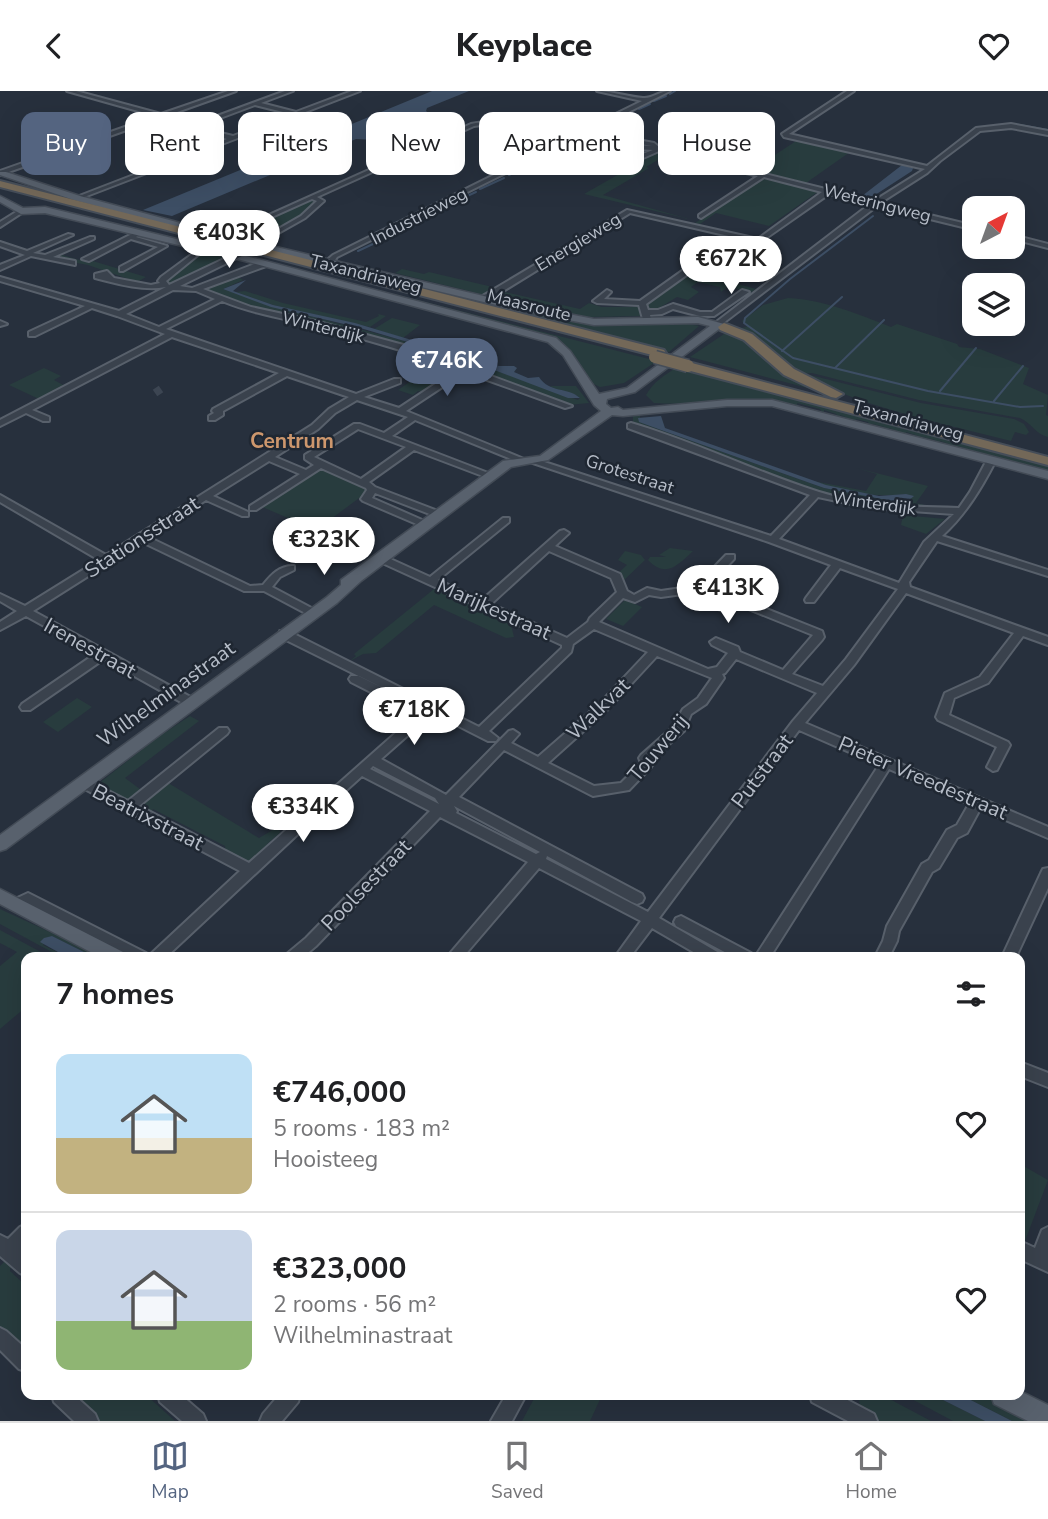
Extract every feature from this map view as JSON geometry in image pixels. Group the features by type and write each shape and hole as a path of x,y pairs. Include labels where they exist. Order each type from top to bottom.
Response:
{"highway":[{"name":"Maasroute","path":"0,181 32,198 658,355"},
{"name":"Maasroute","path":"0,181 1048,461"},
{"path":"719,326 748,337 778,365 797,377 886,413"},
{"name":"Maasroute","path":"690,364 1048,456"}],"main road":[{"path":"0,181 25,181 77,198 223,237 292,253 335,259 381,274 586,321 645,312 719,326"},
{"name":"Taxandriaweg","path":"0,198 21,211 45,210 134,235 263,264 552,340 563,349 587,386 620,400 674,407 772,403 1048,475"},
{"path":"594,422 719,326"},
{"name":"Taxandriaweg","path":"587,386 598,388 620,400 674,407"},
{"name":"Wilhelminastraat","path":"0,844 351,585 356,578 491,476 525,460 546,457 620,400"},
{"name":"Wilhelminastraat","path":"0,855 40,816"},
{"path":"0,895 8,906 32,924 89,943 106,952"},
{"path":"1013,1400 1048,1417"}],"street":[{"path":"70,91 147,112"},
{"path":"232,139 196,127 290,91"},
{"path":"301,112 356,91"},
{"path":"600,91 647,101"},
{"name":"Industrieweg","path":"626,112 667,91"},
{"path":"851,91 784,135 928,168"},
{"path":"175,112 237,92"},
{"path":"219,99 245,107"},
{"path":"256,104 288,112"},
{"path":"223,237 479,124"},
{"path":"719,326 758,302 761,294 978,129 1011,127 1048,133"},
{"path":"0,181 17,167 125,129"},
{"path":"77,198 238,137"},
{"path":"644,143 654,145 657,149 644,156"},
{"name":"Industrieweg","path":"335,259 502,175"},
{"path":"701,216 763,175"},
{"name":"Weteringweg","path":"763,175 962,224"},
{"name":"Energieweg","path":"484,299 629,211 759,241 828,191"},
{"path":"120,314 169,286 228,259 314,209 321,201 312,197"},
{"path":"0,225 21,211"},
{"path":"0,268 69,235"},
{"path":"86,259 134,235"},
{"name":"Taxandriaweg","path":"123,269 164,246 134,235"},
{"path":"45,258 92,238"},
{"path":"1026,240 1048,246"},
{"path":"0,244 29,254 72,263"},
{"path":"202,249 162,282 183,291 196,289 263,264"},
{"path":"0,260 12,263"},
{"path":"645,312 702,261"},
{"name":"Grotestraat","path":"0,279 120,314 414,417 525,460 773,540 1022,630 1045,635"},
{"path":"112,280 151,287 169,286"},
{"name":"Winterdijk","path":"196,289 248,309 415,351 568,406"},
{"path":"607,292 597,301 645,312 659,312 673,306 700,314 714,314 745,292"},
{"path":"160,329 221,299"},
{"path":"33,334 91,306"},
{"path":"0,423 171,334"},
{"path":"399,412 464,369"},
{"path":"212,418 220,413 216,411 286,373"},
{"name":"Stationsstraat","path":"0,627 105,559 145,540 205,496 315,427 319,420 354,398 397,381"},
{"path":"26,410 46,419"},
{"path":"387,435 414,417"},
{"path":"440,515 372,488 308,457 352,424 491,476"},
{"name":"Winterdijk","path":"631,426 816,494 865,506 961,511"},
{"path":"296,439 318,449"},
{"path":"361,483 414,446"},
{"path":"268,457 306,473"},
{"name":"Putstraat","path":"626,952 797,724 870,636 905,587 904,582 934,537 961,511 975,492 991,460"},
{"path":"205,496 249,511 320,465"},
{"path":"372,488 366,499 426,525"},
{"path":"773,540 816,494"},
{"path":"0,498 105,559"},
{"path":"431,581 506,520"},
{"path":"327,541 351,525"},
{"path":"484,604 564,533"},
{"path":"934,537 1048,573"},
{"path":"145,540 248,589 269,584 316,610"},
{"path":"548,547 616,576 622,593 635,599 647,591 661,594 699,589 706,593 712,602 729,609 747,588"},
{"path":"699,589 730,557"},
{"name":"Marijkestraat","path":"382,559 568,643 567,649 492,738"},
{"path":"810,600 838,563"},
{"path":"568,643 593,624 622,593"},
{"name":"Irenestraat","path":"0,597 192,703"},
{"path":"745,604 818,633 818,637 785,675"},
{"path":"593,624 707,673 721,670 734,654"},
{"path":"993,767 1004,745 942,717 949,697 984,680 1022,630"},
{"path":"280,637 428,711 492,738 513,734"},
{"path":"716,642 734,650 734,654 823,691"},
{"name":"Walkvat","path":"539,764 604,706 654,652"},
{"path":"26,707 102,655"},
{"name":"Touwerij","path":"492,738 593,791 625,787 647,764 645,758 680,728 680,722 696,702 702,701 718,678 715,672"},
{"path":"162,952 334,793 374,761 428,711"},
{"name":"Pieter Vreedestraat","path":"797,724 1048,833"},
{"path":"129,807 223,731"},
{"path":"444,803 492,738"},
{"path":"374,761 444,803 542,856 619,904 651,920 732,952"},
{"path":"765,952 887,762"},
{"path":"362,770 444,803 455,817 637,898"},
{"name":"Beatrixstraat","path":"83,783 251,870"},
{"path":"884,952 892,930 927,867 934,864 952,834 962,829 978,802"},
{"name":"Poolsestraat","path":"299,952 312,942 444,803"},
{"path":"458,952 542,856"},
{"path":"1011,952 1048,873"},
{"path":"614,886 619,904"},
{"path":"8,906 28,899 131,952"},
{"path":"681,922 708,952"},
{"path":"1025,1071 1048,1080"},
{"path":"21,1236 4,1247 21,1263"},
{"path":"1025,1252 1044,1261 1048,1236"},
{"path":"0,1337 21,1357"},
{"path":"66,1400 88,1421"},
{"path":"173,1400 197,1421"},
{"path":"271,1421 286,1400"},
{"path":"501,1421 514,1400"},
{"path":"845,1401 867,1421"}],"green space":[{"path":"796,141 850,152 806,183 773,175 775,175 775,155"},
{"path":"658,152 658,160 644,171 644,160"},
{"path":"617,175 637,175 603,195 689,219 584,194"},
{"path":"764,179 819,191 769,226 716,213 700,224 695,223"},
{"path":"312,200 316,202 300,217 261,239 243,237 258,239 252,243 234,237 242,237 236,236 241,230"},
{"path":"128,234 133,235 86,259 146,277 137,282 88,265 50,258 59,254 79,260"},
{"path":"251,247 598,325 681,323 699,326 669,352"},
{"path":"201,252 228,256 173,284 166,283 165,281"},
{"path":"233,253 657,361 624,383 600,387 590,382 562,342 553,338"},
{"path":"402,269 424,274 429,272 497,288 485,295 395,273"},
{"path":"695,272 756,289 750,293 729,286 721,292 720,287 698,282 691,287 699,292 688,300 677,297 659,308 660,310 647,310 648,302"},
{"path":"235,276 243,280 223,289 421,346 415,350 250,309 203,290"},
{"path":"245,291 283,303 366,322 379,316 378,314 386,316 370,327 273,305 236,292"},
{"path":"500,291 580,309 589,303 602,307 639,307 643,316 589,317 492,296"},
{"path":"788,298 828,305 891,327 897,324 957,344 959,347 980,349 1029,368 1023,384 1048,395 1048,437 1020,418 919,400 812,373 801,374 734,329 747,327 742,321 763,305"},
{"path":"392,318 420,325 403,338 374,329"},
{"path":"727,332 739,337 783,373 819,391 690,357"},
{"path":"470,361 578,400 580,398 577,395 550,386 576,386 589,403 568,405 460,366"},
{"path":"436,363 459,371 425,393 418,391 413,395 398,390 418,376 413,373 423,365 429,368"},
{"path":"677,367 1048,466 1048,473 972,453 957,446 957,449 940,441 941,445 935,440 922,437 924,440 920,439 906,432 907,436 889,428 890,431 872,424 873,427 870,426 868,422 856,419 857,422 840,415 841,418 824,410 822,413 820,409 797,403 798,406 744,401 654,403 646,395 649,390"},
{"path":"44,368 61,376 54,380 65,386 39,399 9,385"},
{"path":"810,375 921,403 1014,419 1024,424 1029,432 1026,435 1015,432 1011,441 932,421 854,398 805,377"},
{"path":"633,416 640,416 640,422 661,430 824,488 901,502 906,494 859,493 813,481 866,491 877,474 856,468 928,486 916,503 938,508 893,507 843,499 633,425"},
{"path":"320,467 366,488 366,493 316,530 260,506"},
{"path":"903,515 945,519 926,534 901,525"},
{"path":"670,548 693,551 672,568 661,569 648,560 650,557 666,557 659,555"},
{"path":"625,551 641,555 645,560 622,582 617,574 627,565 618,560"},
{"path":"434,589 510,621 514,637 506,638 434,605 376,653 363,654 350,661 356,656 354,654"},
{"path":"625,600 642,607 623,626 606,619"},
{"path":"77,698 92,707 58,732 43,722"},
{"path":"190,716 199,721 125,778 144,792 130,803 98,784 158,737"},
{"path":"165,781 259,838 276,828 281,832 254,856 254,861 244,863 226,853 225,846 153,809 151,814 138,806"},
{"path":"0,909 93,952 84,952 52,936 43,945 57,952 52,952 0,924"},
{"path":"0,930 41,952 21,952 21,1011 0,1029 0,966 17,952 0,943"},
{"path":"1025,1167 1048,1180 1025,1241"},
{"path":"6,1260 11,1264 10,1271 21,1281 21,1347 0,1327 0,1266"},
{"path":"76,1400 152,1400 175,1421 99,1421"},
{"path":"533,1400 600,1400 590,1421 522,1421"},
{"path":"859,1400 891,1400 931,1421 880,1421 860,1410"},
{"path":"913,1400 943,1400 985,1421 953,1421"},
{"path":"971,1400 992,1400 1032,1421 1012,1421"}],"water":[{"path":"432,91 469,91 427,108 427,112 381,112"},
{"path":"366,118 366,140 352,141 352,124"},
{"path":"902,165 913,168 912,171 872,197 862,196"},
{"path":"238,171 238,175 270,175 172,216 143,210"},
{"path":"246,280 233,291 273,305 355,323 425,344 421,346 357,327 271,307 223,289"},
{"path":"474,359 499,366 514,366 517,368 514,372 528,378 539,377 553,388 570,392 580,398 568,398 470,361"},
{"path":"661,416 665,428 826,485 879,496 914,496 908,501 897,502 824,488 639,422 638,418"},
{"path":"52,936 84,952 58,952 40,942"},
{"path":"943,1400 971,1400 1012,1421 985,1421"}],"waterway":[{"path":"670,94 675,91"},
{"path":"654,101 666,96"},
{"path":"639,109 650,104"},
{"path":"1015,124 1048,130"},
{"path":"480,189 504,178"},
{"path":"465,197 476,192"},
{"path":"443,209 460,200"},
{"path":"420,220 437,212"},
{"path":"783,351 744,323 745,318 790,279 873,216"},
{"path":"407,227 414,224"},
{"path":"358,251 375,243"},
{"path":"783,351 842,297"},
{"path":"835,368 884,320"},
{"path":"940,391 976,348"},
{"path":"783,351 793,358 928,391 1020,407 1043,406"},
{"path":"994,401 1023,366"}],"tunnel":[{"path":"155,393 161,389"}],"district":[{"name":"Centrum","path":"292,441"}]}
